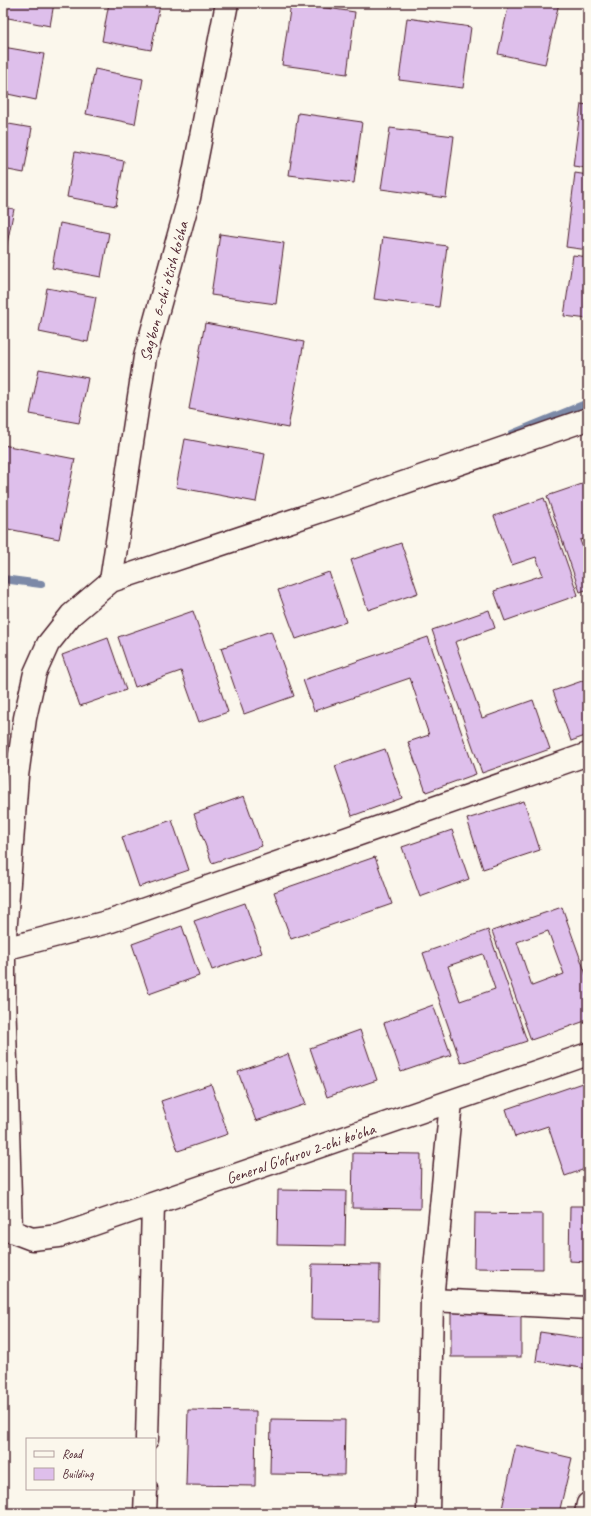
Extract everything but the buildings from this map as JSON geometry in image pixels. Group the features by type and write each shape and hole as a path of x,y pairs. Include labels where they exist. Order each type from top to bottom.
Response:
{"street":[{"name":"Sag'bon 6-chi o'tish ko'cha","path":"112,581 145,357 189,198 227,3"},
{"path":"7,1233 3,993 4,949 16,776 25,718 35,673 48,644 71,615 112,581 338,506 588,419"},
{"path":"4,949 111,921 588,754"},
{"name":"General G'ofurov 2-chi ko'cha","path":"7,1233 32,1239 59,1236 588,1054"},
{"path":"428,1513 432,1300 451,1102"},
{"path":"147,1438 153,1204"},
{"path":"432,1300 588,1308"},
{"path":"145,1513 146,1490"},
{"path":"586,1513 588,1504"}],"waterway":[{"path":"512,434 588,403"},
{"path":"3,579 41,584"}]}
